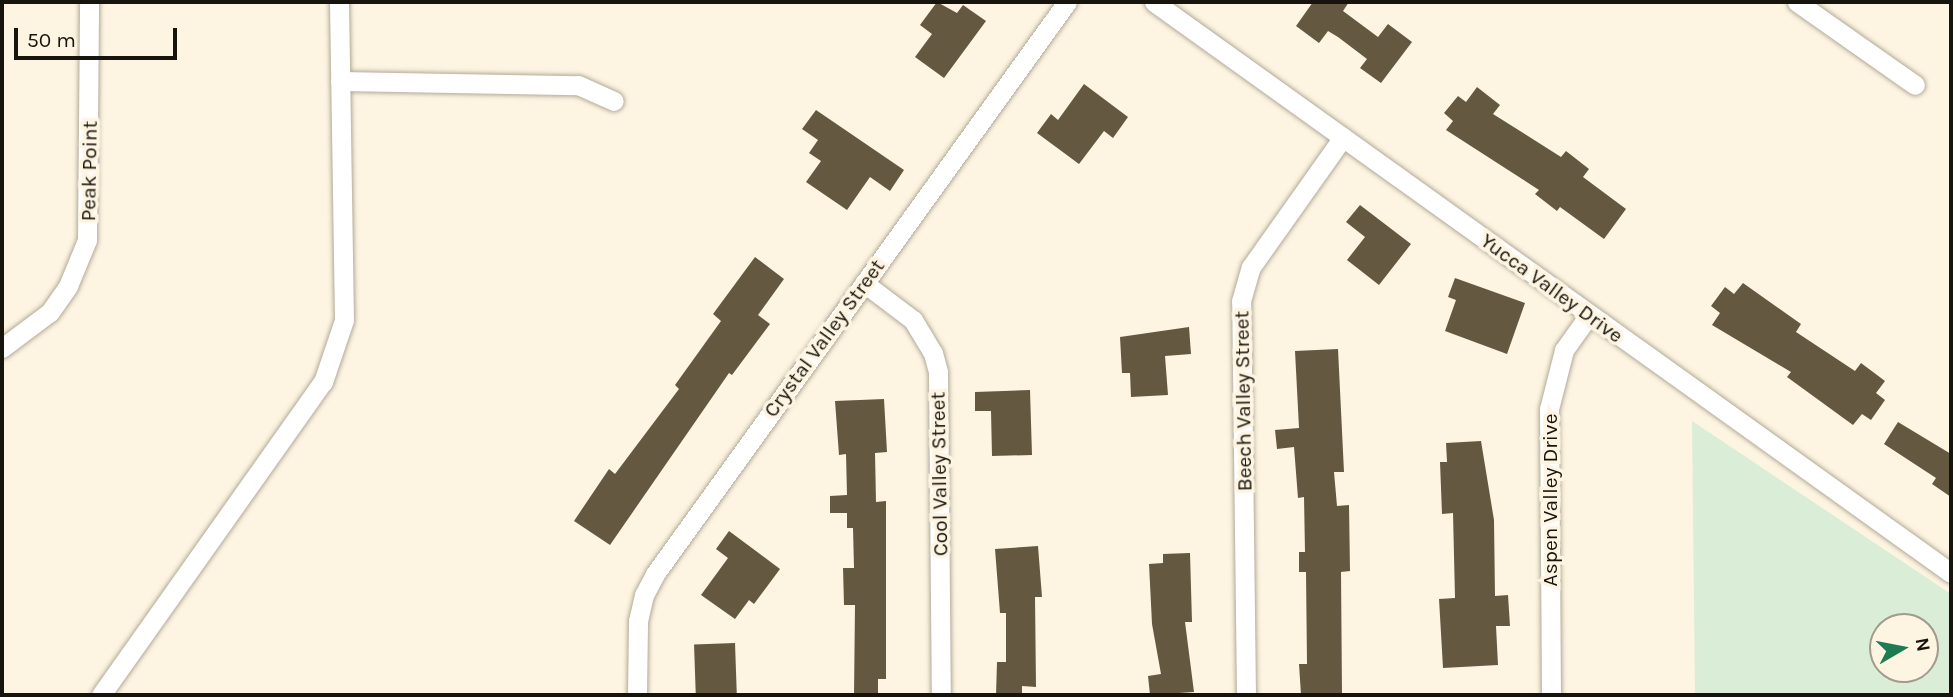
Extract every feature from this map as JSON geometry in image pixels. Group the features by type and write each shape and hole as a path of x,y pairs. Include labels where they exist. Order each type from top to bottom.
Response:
{"street":[{"name":"Peak Point","path":"2,348 50,312 68,286 87,240 89,2"},
{"path":"101,695 323,382 344,320 339,2"},
{"name":"Crystal Valley Street","path":"637,695 638,621 643,594 655,574 1067,2"},
{"name":"Yucca Valley Drive","path":"1154,2 1951,573"},
{"path":"1797,2 1914,85"},
{"path":"340,81 578,85 614,101"},
{"name":"Beech Valley Street","path":"1246,695 1243,292 1251,267 1343,137"},
{"name":"Cool Valley Street","path":"864,282 914,320 933,353 938,372 941,695"},
{"name":"Aspen Valley Drive","path":"1551,695 1549,409 1564,350 1589,315"}],"green space":[{"path":"1692,421 1951,594 1951,695 1695,695"}],"building":[{"path":"937,2 957,13 963,5 986,21 944,78 915,57 932,34 920,25"},
{"path":"1313,2 1349,2 1343,11 1378,37 1388,24 1412,42 1381,83 1360,68 1367,59 1338,37 1328,31 1319,43 1296,26"},
{"path":"1084,84 1128,117 1113,138 1104,131 1079,164 1037,133 1051,114 1058,120"},
{"path":"1477,87 1500,105 1493,114 1561,157 1566,151 1589,169 1583,177 1626,209 1604,239 1560,207 1557,211 1535,194 1539,190 1446,130 1453,121 1444,113 1458,96 1466,102"},
{"path":"816,110 904,170 890,191 870,177 847,210 806,182 821,161 809,153 818,140 802,129"},
{"path":"1360,205 1411,244 1379,285 1347,260 1365,237 1346,222"},
{"path":"755,257 784,279 758,315 770,324 732,375 729,373 610,545 574,521 609,469 615,474 679,389 675,385 721,321 713,314"},
{"path":"1455,278 1525,303 1507,354 1445,331 1456,300 1448,297"},
{"path":"1743,283 1801,324 1796,332 1855,371 1861,363 1885,381 1876,393 1885,400 1871,420 1862,414 1853,425 1787,377 1791,372 1712,325 1720,313 1711,306 1725,287 1734,294"},
{"path":"1189,327 1191,354 1165,356 1168,395 1131,397 1130,373 1122,373 1120,337"},
{"path":"1338,349 1344,472 1334,472 1337,506 1349,505 1350,571 1341,572 1342,695 1301,695 1299,664 1307,664 1306,572 1299,572 1299,552 1305,552 1304,497 1298,498 1294,447 1277,449 1275,430 1299,428 1295,351"},
{"path":"1030,390 1032,455 992,456 991,411 975,411 975,392"},
{"path":"884,399 887,452 875,453 876,502 886,501 886,679 878,679 878,695 854,695 855,605 844,605 843,568 854,568 853,528 847,528 847,513 830,513 830,496 847,495 846,454 839,455 835,401"},
{"path":"1898,422 1951,454 1951,497 1932,484 1936,478 1884,444"},
{"path":"1481,441 1494,520 1495,596 1508,595 1510,626 1496,626 1498,665 1443,668 1439,599 1455,598 1453,513 1442,514 1440,462 1447,462 1446,443"},
{"path":"729,531 780,569 754,604 749,600 735,619 701,595 728,558 716,549"},
{"path":"1038,546 1042,597 1035,597 1036,687 1022,686 1022,695 996,695 997,662 1006,662 1006,613 1000,613 995,549"},
{"path":"1190,553 1192,622 1185,622 1194,692 1150,695 1148,676 1161,674 1152,624 1149,564 1163,563 1163,554"},
{"path":"735,643 737,695 696,695 694,644"}]}
